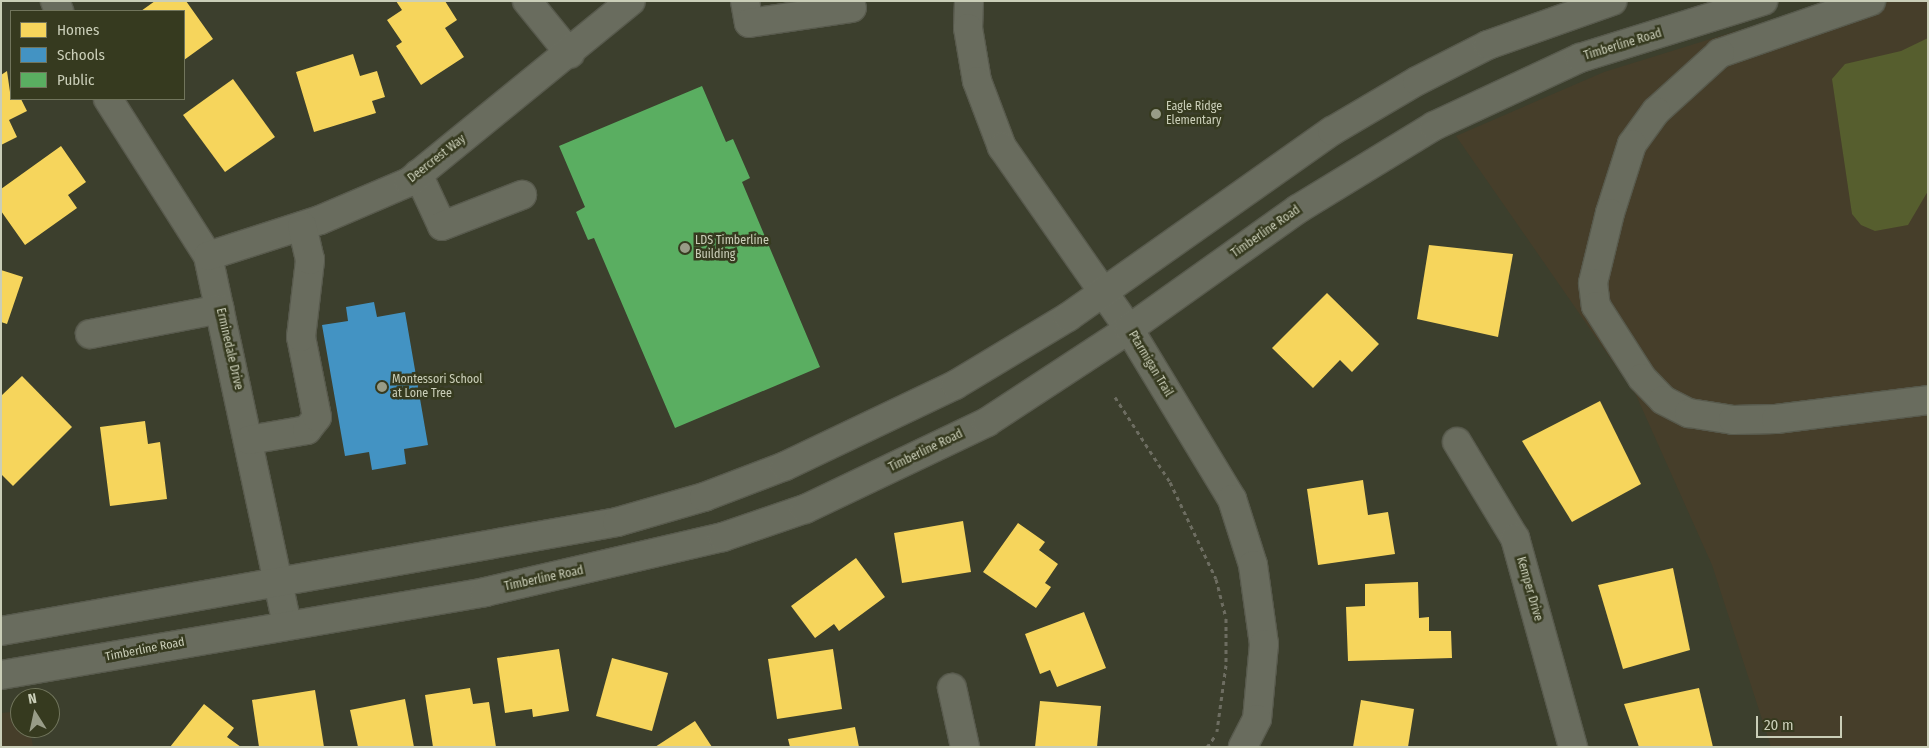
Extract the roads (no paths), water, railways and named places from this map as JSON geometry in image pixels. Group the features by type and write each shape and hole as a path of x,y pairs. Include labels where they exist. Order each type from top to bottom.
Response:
{"street":[{"path":"527,1 570,54"},
{"name":"Deercrest Way","path":"208,256 302,226 418,174 570,54 631,1"},
{"path":"745,1 749,23 852,8"},
{"name":"Ptarmigan Trail","path":"969,1 968,28 977,81 1002,147 1103,295 1129,329 1232,499 1253,565 1264,644 1257,719 1243,747"},
{"path":"1,631 280,581 477,550 618,522 704,497 878,425 955,385 1103,295 1332,131 1417,81 1488,45 1612,1"},
{"name":"Timberline Road","path":"1,675 287,624 485,592 628,562 805,509 987,422 1129,329 1298,209 1483,100 1580,58 1763,1"},
{"path":"1871,1 1720,54 1656,111 1632,144 1610,213 1593,283 1596,306 1642,378 1662,400 1690,413 1732,420 1776,419 1928,400"},
{"name":"Erminedale Drive","path":"109,100 208,256 280,581 287,624"},
{"path":"418,174 442,226 522,195"},
{"path":"249,440 308,430 318,417 301,337 310,260 302,226"},
{"path":"90,334 220,309"},
{"name":"Kemper Drive","path":"1457,442 1515,538 1573,747"},
{"path":"952,688 965,747"}],"place":[{"name":"Eagle Ridge Elementary","path":"1156,114"},
{"name":"LDS Timberline Building","path":"685,248"},
{"name":"Montessori School at Lone Tree","path":"382,387"}]}
